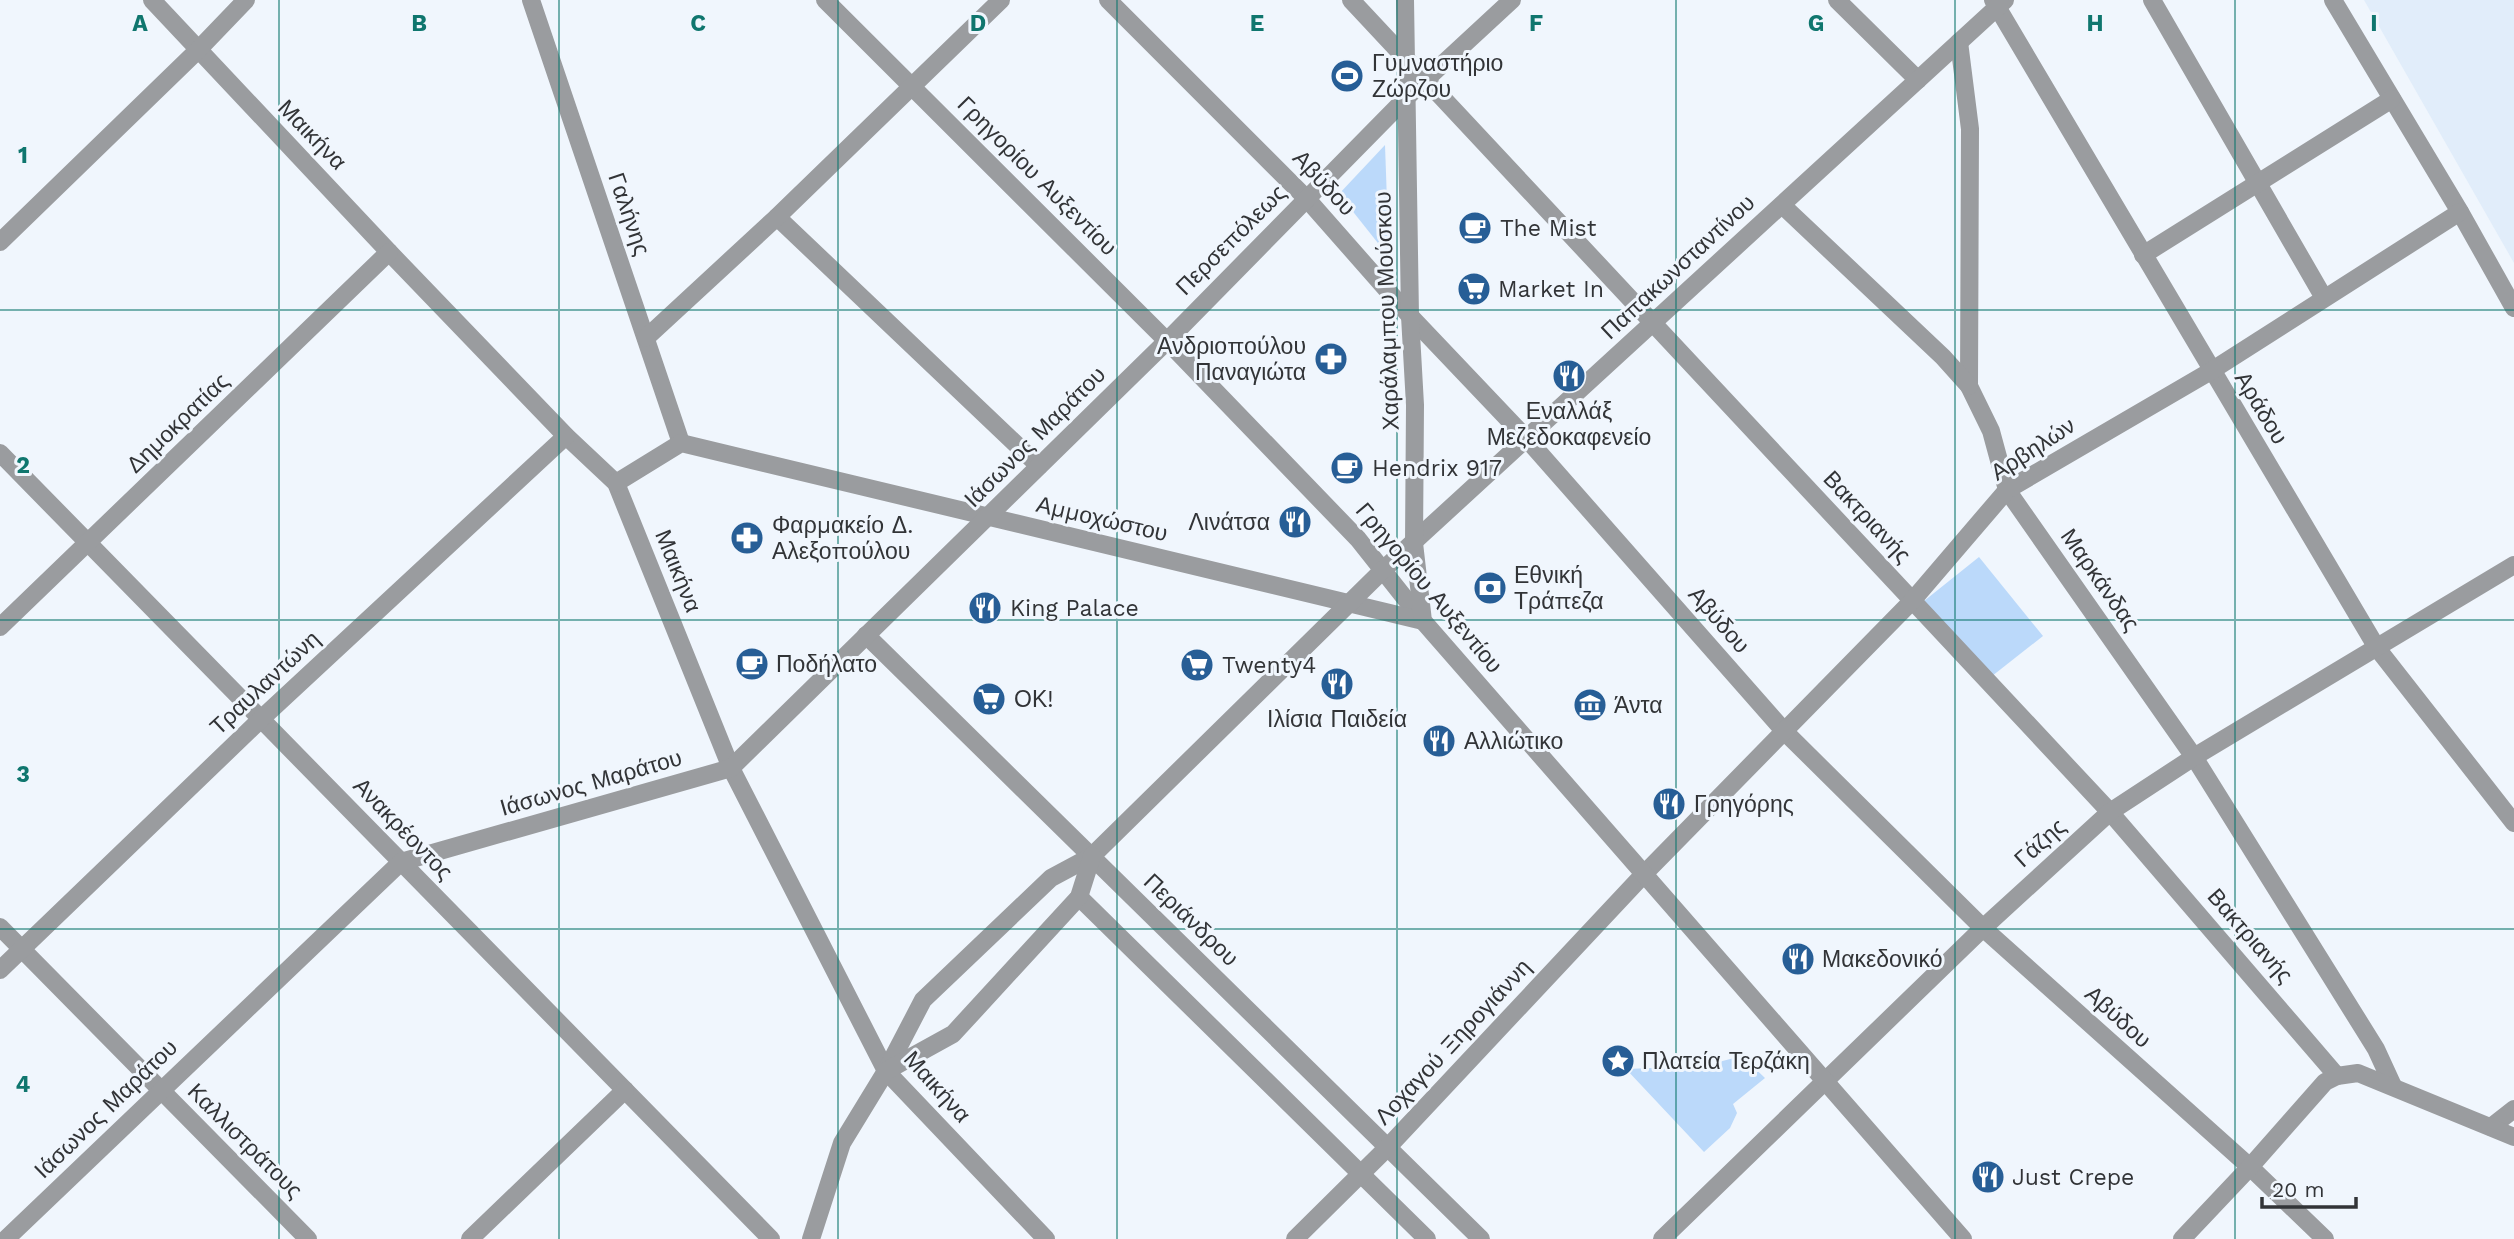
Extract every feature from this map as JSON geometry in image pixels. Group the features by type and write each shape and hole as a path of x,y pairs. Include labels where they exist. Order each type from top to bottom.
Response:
{"street":[{"name":"Μαικήνα","path":"152,0 566,436 616,483 731,768 886,1071 1046,1239"},
{"path":"0,242 246,0"},
{"name":"Γαλήνης","path":"531,0 681,443"},
{"name":"Γρηγορίου Αυξεντίου","path":"825,0 1167,341 1358,539 1423,621 1963,1239"},
{"path":"646,338 777,217 1001,0"},
{"name":"Αβύδου","path":"1108,0 1307,198 1410,316 1527,439 1784,732 1983,928 2250,1167 2325,1239"},
{"name":"Βακτριανής","path":"1351,0 2110,812 2331,1079"},
{"name":"Χαράλαμπου Μούσκου","path":"1405,0 1410,316 1415,405 1414,543 1423,621"},
{"name":"Περσεπόλεως","path":"1167,341 1424,80 1512,0"},
{"path":"1837,0 1917,80"},
{"path":"2152,0 2325,299"},
{"path":"2333,0 2514,308"},
{"name":"Παπακωνσταντίνου","path":"1091,856 1384,569 1783,205 1998,3"},
{"name":"Αράδου","path":"1998,3 2211,371 2377,648 2514,823"},
{"name":"Μαρκάνδας","path":"1959,42 1970,129 1969,386 1991,431 2007,490 2194,757 2376,1049 2393,1086"},
{"path":"2143,255 2392,99"},
{"path":"1783,205 1943,357 1969,386"},
{"name":"Αρβηλών","path":"1644,874 1912,601 2007,490 2211,371 2460,212"},
{"path":"777,217 1040,466"},
{"name":"Δημοκρατίας","path":"0,627 89,544 389,251"},
{"name":"Ιάσωνος Μαράτου","path":"6,1239 401,862 731,768 1167,341"},
{"name":"Τραυλαντώνη","path":"0,970 261,719 566,436"},
{"path":"616,483 681,443"},
{"name":"Αμμοχώστου","path":"681,443 1423,621"},
{"name":"Ανακρέοντος","path":"0,453 771,1239"},
{"name":"Γάζης","path":"1662,1239 1983,928 2110,812 2194,757 2514,565"},
{"name":"Περιάνδρου","path":"866,635 1481,1239"},
{"path":"886,1071 953,1034 1079,897 1091,856"},
{"path":"811,1239 842,1143 886,1071 923,1000 1051,878 1091,856"},
{"name":"Λοχαγού Ξηρογιάννη","path":"1295,1239 1388,1147 1644,874"},
{"path":"1079,897 1427,1239"},
{"name":"Καλλιστράτους","path":"0,927 308,1239"},
{"path":"2182,1239 2331,1079 2358,1073 2514,1136"},
{"path":"470,1239 625,1090"},
{"path":"2491,1127 2514,1109"}],"shaded area":[{"path":"2364,0 2514,0 2514,263"},
{"path":"1385,145 1389,257 1339,194"},
{"path":"1979,557 2043,636 1987,680 1924,601"},
{"path":"1742,1056 1765,1078 1733,1104 1737,1113 1730,1128 1704,1152 1626,1069 1703,1066"}],"place":[{"name":"Γυμναστήριο Ζώρζου","path":"1347,76"},
{"name":"The Mist","path":"1475,228"},
{"name":"Market In","path":"1474,289"},
{"name":"Ανδριοπούλου Παναγιώτα","path":"1331,359"},
{"name":"Εναλλάξ Μεζεδοκαφενείο","path":"1569,376"},
{"name":"Hendrix 917","path":"1347,468"},
{"name":"Λινάτσα","path":"1295,522"},
{"name":"Φαρμακείο Δ. Αλεξοπούλου","path":"747,538"},
{"name":"Εθνική Τράπεζα","path":"1490,588"},
{"name":"King Palace","path":"985,608"},
{"name":"Ποδήλατο","path":"752,664"},
{"name":"Twenty4","path":"1197,665"},
{"name":"Ιλίσια Παιδεία","path":"1337,684"},
{"name":"ΟΚ!","path":"989,699"},
{"name":"Άντα","path":"1590,705"},
{"name":"Αλλιώτικο","path":"1439,741"},
{"name":"Γρηγόρης","path":"1669,804"},
{"name":"Μακεδονικό","path":"1798,959"},
{"name":"Πλατεία Τερζάκη","path":"1618,1061"},
{"name":"Just Crepe","path":"1988,1177"}]}
